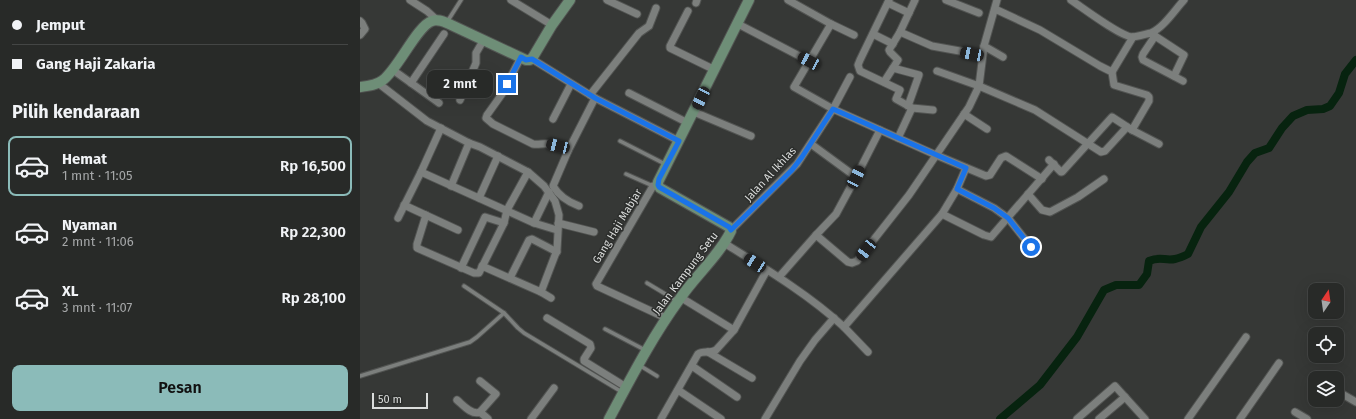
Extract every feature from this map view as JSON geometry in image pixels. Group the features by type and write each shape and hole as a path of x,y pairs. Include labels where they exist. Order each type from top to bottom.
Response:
{"street":[{"path":"410,0 442,21 526,60 532,59 571,84 679,141"},
{"path":"511,0 552,25"},
{"path":"532,59 552,25 570,0"},
{"path":"607,0 637,14"},
{"path":"656,185 749,0"},
{"path":"788,0 854,35"},
{"path":"884,82 898,60 889,50 900,32 915,0"},
{"path":"946,0 979,13"},
{"path":"816,235 848,262 852,263 857,261 909,195 964,114 979,86 984,46 997,0"},
{"path":"1071,0 1123,34 1134,37 1152,34 1184,55 1174,76"},
{"path":"1183,81 1142,58 1152,34 1184,0"},
{"path":"909,13 888,1 860,60 859,68 860,71 900,90 896,99 910,107 933,110"},
{"path":"579,206 564,199 553,186 593,96 639,33 649,26 656,8"},
{"path":"995,9 1040,30 1112,72"},
{"path":"688,11 670,48 715,70"},
{"path":"360,21 364,32 360,35"},
{"path":"360,88 383,80 393,70 424,25 430,21 442,21"},
{"path":"738,24 809,61"},
{"path":"831,24 794,86 833,109 966,168 988,176 1001,158 1006,156 1042,179"},
{"path":"900,32 932,46 982,56"},
{"path":"411,83 444,34"},
{"path":"873,34 893,44"},
{"path":"937,71 979,86 1035,110 1088,142 1100,151 1105,151 1130,129 1149,101 1149,97 1144,94 1114,85 1112,72 1134,37"},
{"path":"460,100 476,63 476,53 483,40"},
{"path":"984,46 1003,56"},
{"path":"521,57 502,94 486,118 493,124 533,144 550,144 568,151"},
{"path":"893,68 918,74 919,77 910,107 898,138"},
{"path":"393,70 439,103"},
{"name":"Jalan Al Ikhlas","path":"731,230 792,170 811,144 833,109 850,77"},
{"path":"378,83 424,119 528,172 549,192 558,209 558,242 557,252 541,292"},
{"path":"554,119 571,84"},
{"path":"629,93 688,123"},
{"path":"694,112 751,136"},
{"path":"964,114 987,129"},
{"path":"942,214 991,237 1042,179 1051,162 1062,172 1068,167 1110,117 1113,117 1130,129 1159,144"},
{"path":"398,218 441,128"},
{"path":"779,277 836,214 880,130"},
{"path":"451,186 469,143"},
{"path":"811,144 856,177"},
{"path":"479,198 498,156"},
{"path":"844,327 942,214 957,189 966,168"},
{"path":"421,172 534,223 558,230"},
{"path":"426,215 417,248 462,268 478,273 504,224 507,210 528,172"},
{"path":"1028,194 1042,210 1050,212 1078,197 1104,179"},
{"name":"Jalan Kampung Setu","path":"608,419 666,318 679,299 724,243 731,230 729,227 656,185"},
{"name":"Gang Haji Mabjar","path":"656,185 596,282 597,286 666,318"},
{"path":"957,189 994,208 1008,218 1031,247"},
{"path":"534,223 549,192"},
{"path":"404,205 458,230"},
{"path":"462,268 485,217 504,224"},
{"path":"558,223 594,232"},
{"path":"510,278 529,240 532,239 557,252"},
{"path":"724,243 779,277 834,318 868,352"},
{"path":"482,266 541,292 551,298"},
{"path":"661,419 700,352 712,352 716,350 734,330 767,270"},
{"path":"679,299 734,330"},
{"path":"547,318 590,344 591,348 584,361 624,390"},
{"path":"765,419 800,361 815,340 834,318"},
{"path":"1188,419 1246,337"},
{"path":"708,352 752,378"},
{"path":"1240,419 1279,363"},
{"path":"692,366 737,397"},
{"path":"457,400 473,413 477,414 480,412 496,394 480,381"},
{"path":"1077,419 1115,386 1145,419"},
{"path":"531,419 554,388"},
{"path":"678,390 721,419"},
{"path":"1344,395 1356,402"},
{"path":"1099,419 1125,397"},
{"path":"480,412 488,419"},
{"path":"1294,412 1307,419"}],"lane":[{"path":"442,21 461,0"},
{"path":"620,141 667,165"},
{"path":"626,174 656,185"},
{"path":"647,283 679,299"},
{"path":"464,286 504,313 524,333 624,390"},
{"path":"360,376 470,342 504,313"},
{"path":"605,329 646,351"},
{"path":"638,365 658,376"}],"waterway":[{"path":"1000,419 1040,385 1077,337 1104,290 1116,285 1139,285 1147,274 1149,261 1156,259 1175,259 1188,254 1201,227 1229,192 1247,162 1255,153 1269,148 1282,128 1293,116 1307,110 1323,109 1330,106 1339,93 1345,74 1356,60"}],"route":[{"path":"507,84 521,57 526,60 532,59 595,98 673,137 679,141 659,179 659,187 729,227 731,230 792,170 811,144 833,109 966,168 957,189 994,208 1008,218 1031,247"}]}
